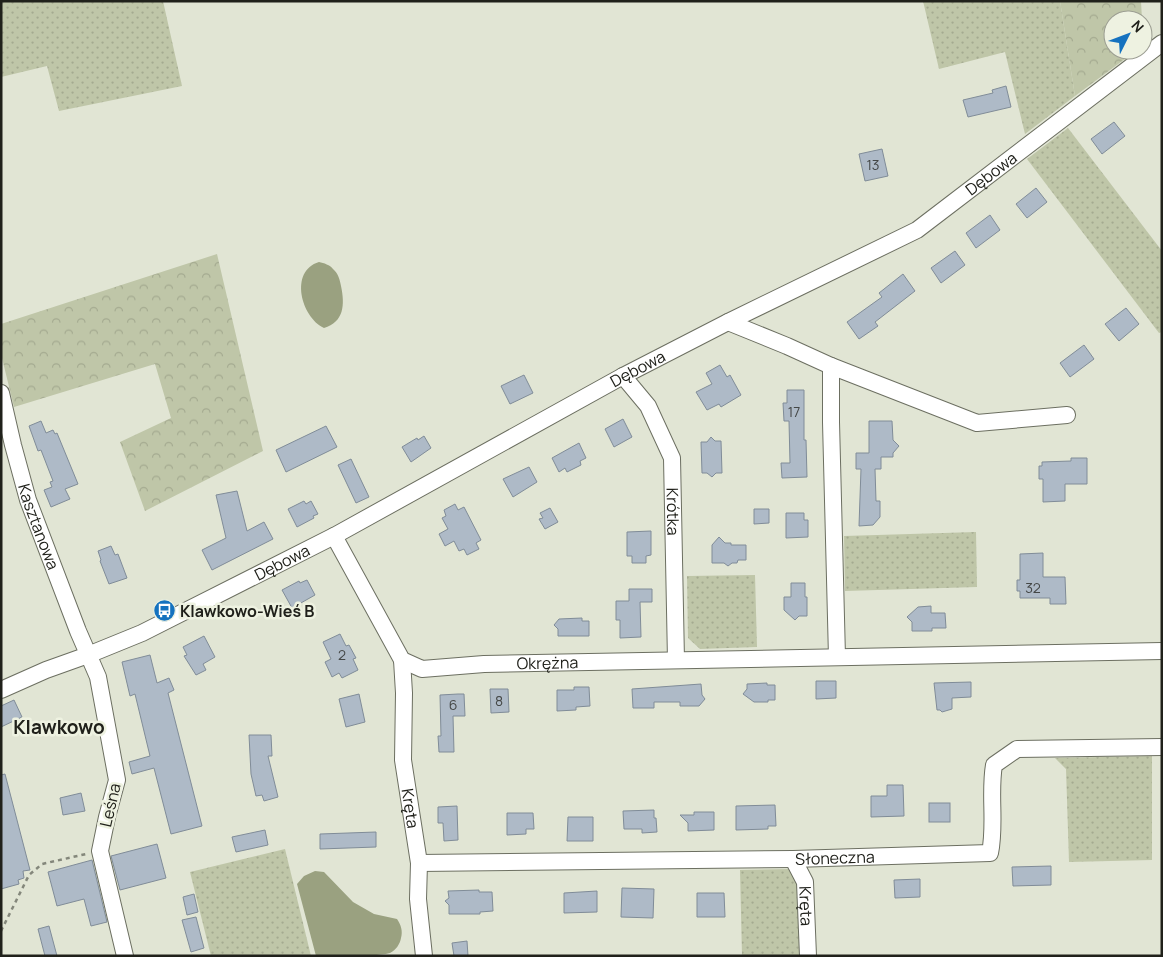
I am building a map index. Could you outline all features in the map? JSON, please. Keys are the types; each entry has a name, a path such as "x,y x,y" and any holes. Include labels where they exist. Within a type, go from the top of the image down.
{"street":[{"name":"Dębowa","path":"1,690 46,670 142,633 334,536 623,376 728,322 917,230 1162,43"},
{"path":"728,322 831,366 977,423 1067,415"},
{"path":"831,366 837,657"},
{"name":"Krótka","path":"623,376 648,406 672,458 676,660"},
{"name":"Kasztanowa","path":"1,393 7,447 20,475 38,528 88,655"},
{"path":"334,536 402,660"},
{"name":"Okrężna","path":"402,660 422,669 484,664 1162,651"},
{"name":"Leśna","path":"88,655 98,677 118,780 107,817 100,851 125,956"},
{"name":"Kręta","path":"402,660 404,693 403,760 419,863 418,899 424,956"},
{"name":"Słoneczna","path":"419,863 793,859 990,853 994,835 991,782 994,765 1017,749 1162,747"},
{"name":"Kręta","path":"793,859 805,882 808,956"}],"path":[{"path":"1,931 29,874 42,864 100,851"}],"green space":[{"path":"1,1 163,1 182,86 59,111 47,66 1,77"},
{"path":"923,1 1060,1 1075,96 1025,134 1005,52 939,69"},
{"path":"1060,1 1141,1 1141,10 1103,10 1103,60 1124,60 1075,96"},
{"path":"1068,128 1162,251 1162,332 1159,333 1027,159"},
{"path":"217,254 263,451 145,511 120,442 171,418 155,364 14,407 1,354 1,324"},
{"path":"976,532 977,587 845,591 844,536"},
{"path":"755,575 757,647 700,649 688,638 687,576"},
{"path":"1152,756 1152,860 1069,862 1066,769 1055,758"},
{"path":"285,849 311,956 211,956 190,872"},
{"path":"789,869 799,879 801,956 742,956 740,870"}],"shaded area":[{"path":"319,262 329,265 336,272 340,281 343,300 342,312 336,322 324,328 309,314 304,305 301,284 304,275 310,267"},
{"path":"315,871 324,872 353,902 374,914 397,919 402,933 396,949 390,953 375,955 316,956 297,884 304,876"}],"building":[{"path":"1006,86 1011,107 968,117 963,100 993,93 992,90"},
{"path":"1114,122 1125,136 1102,154 1091,139"},
{"path":"882,149 888,176 865,181 859,154"},
{"path":"1036,188 1047,202 1027,218 1016,204"},
{"path":"990,215 1000,230 976,248 966,233"},
{"path":"955,251 965,265 941,283 931,268"},
{"path":"903,274 915,291 875,322 878,326 859,339 847,322 882,297 879,293"},
{"path":"1126,308 1139,324 1119,341 1105,324"},
{"path":"1084,345 1094,359 1070,377 1060,363"},
{"path":"720,365 727,377 730,375 741,395 721,407 719,404 707,410 696,392 712,384 706,373"},
{"path":"524,375 533,393 510,404 501,386"},
{"path":"787,390 804,390 804,440 806,440 807,477 782,478 781,463 790,463 789,421 784,421 783,403 787,403"},
{"path":"623,419 632,437 614,447 605,429"},
{"path":"41,421 46,433 53,430 55,434 57,433 78,484 65,489 70,499 51,507 44,490 52,487 50,482 53,481 41,450 38,451 29,426"},
{"path":"869,421 892,421 893,440 899,446 893,453 893,457 881,457 881,469 875,469 876,501 880,501 880,517 873,525 859,526 861,469 856,469 856,453 869,453"},
{"path":"326,426 337,447 286,472 276,450"},
{"path":"424,436 431,448 411,462 402,447"},
{"path":"711,437 715,441 721,441 722,473 716,473 712,477 707,473 702,473 701,442 707,442"},
{"path":"579,443 586,458 580,461 581,465 567,472 565,468 559,472 552,458"},
{"path":"1071,458 1087,458 1087,484 1065,484 1065,501 1043,502 1043,479 1039,479 1039,466 1042,466 1042,462 1071,461"},
{"path":"351,459 369,497 356,503 338,465"},
{"path":"529,467 537,482 513,497 503,479"},
{"path":"237,491 247,531 264,522 273,539 212,570 202,550 226,538 216,495"},
{"path":"304,501 306,504 311,501 318,514 297,527 288,509"},
{"path":"455,504 458,510 464,507 481,540 476,543 479,549 467,555 464,549 459,551 454,541 445,546 439,534 448,529 442,518 446,516 444,510"},
{"path":"550,508 558,522 545,529 539,519 543,518 540,513"},
{"path":"754,509 769,509 769,523 754,524"},
{"path":"786,513 804,513 804,520 808,520 808,537 786,538"},
{"path":"651,531 651,555 646,556 646,563 632,563 632,556 627,556 627,532"},
{"path":"719,537 725,543 731,543 731,545 746,545 746,560 738,560 737,563 732,563 728,566 724,563 712,563 712,545"},
{"path":"111,546 115,555 118,554 127,578 109,584 98,551"},
{"path":"1043,553 1043,577 1065,577 1066,604 1050,604 1050,598 1020,598 1020,591 1017,591 1017,580 1020,580 1020,554"},
{"path":"307,580 315,595 292,608 282,590 299,581 300,583"},
{"path":"791,583 805,583 805,597 807,597 807,616 799,616 795,620 784,610 784,597 791,597"},
{"path":"629,589 652,589 652,602 640,602 641,637 620,638 620,620 616,620 616,601 629,601"},
{"path":"931,606 931,613 945,613 946,628 932,628 932,631 912,631 912,622 907,617 918,607"},
{"path":"582,618 582,621 589,621 589,636 558,636 558,629 554,625 559,619"},
{"path":"340,634 346,646 349,645 356,658 353,659 358,670 342,678 339,673 332,677 325,662 331,659 323,642"},
{"path":"204,636 215,657 203,664 206,670 196,675 184,656 187,655 183,647"},
{"path":"150,655 157,683 169,678 174,690 168,693 202,826 171,834 154,768 132,774 129,762 150,756 135,694 130,696 122,662"},
{"path":"816,681 836,681 836,698 816,699"},
{"path":"971,682 971,697 952,698 952,709 942,712 937,710 934,683"},
{"path":"767,683 767,685 775,685 775,700 754,702 743,694 747,689 747,684"},
{"path":"701,684 702,695 705,699 699,706 680,706 680,702 654,702 654,708 633,708 632,689"},
{"path":"574,687 589,687 590,706 576,707 576,710 557,711 557,690 574,690"},
{"path":"490,689 508,689 509,712 491,713"},
{"path":"359,694 365,722 346,727 339,699"},
{"path":"464,694 465,716 453,716 454,752 439,752 438,736 441,736 440,695"},
{"path":"14,700 22,717 1,727 1,706"},
{"path":"249,735 271,735 272,756 268,756 278,797 264,801 262,795 256,796 251,774"},
{"path":"5,774 30,870 23,871 24,878 18,880 19,884 1,889 1,775"},
{"path":"887,785 903,785 904,816 871,817 871,796 887,796"},
{"path":"81,793 85,811 63,815 60,798"},
{"path":"929,803 950,803 950,822 929,822"},
{"path":"775,805 776,826 768,826 768,829 736,830 736,806"},
{"path":"457,806 458,840 444,841 443,823 438,823 438,807"},
{"path":"654,810 657,832 642,833 642,829 624,829 623,811"},
{"path":"694,812 714,812 714,830 688,831 688,823 680,815 694,815"},
{"path":"507,813 533,813 534,829 526,829 526,834 507,835"},
{"path":"568,817 593,817 593,841 567,841"},
{"path":"265,830 268,845 236,852 232,837"},
{"path":"376,832 376,847 320,849 320,834"},
{"path":"157,844 166,878 120,890 111,856"},
{"path":"92,860 107,922 91,926 84,899 57,906 48,872"},
{"path":"1051,866 1051,885 1013,886 1012,867"},
{"path":"920,879 920,897 895,898 894,880"},
{"path":"622,888 654,889 653,918 621,917"},
{"path":"479,890 479,892 492,892 493,911 480,912 480,914 449,914 449,905 445,901 449,898 448,891"},
{"path":"597,891 597,912 564,913 564,893"},
{"path":"697,893 724,893 725,917 697,917"},
{"path":"194,894 198,912 187,915 183,897"},
{"path":"196,917 204,948 191,952 182,920"},
{"path":"49,926 57,956 45,956 38,929"},
{"path":"467,941 468,956 454,956 452,943"}],"place":[{"name":"Klawkowo-Wieś B","path":"164,611"}],"district":[{"name":"Klawkowo","path":"59,727"}]}
